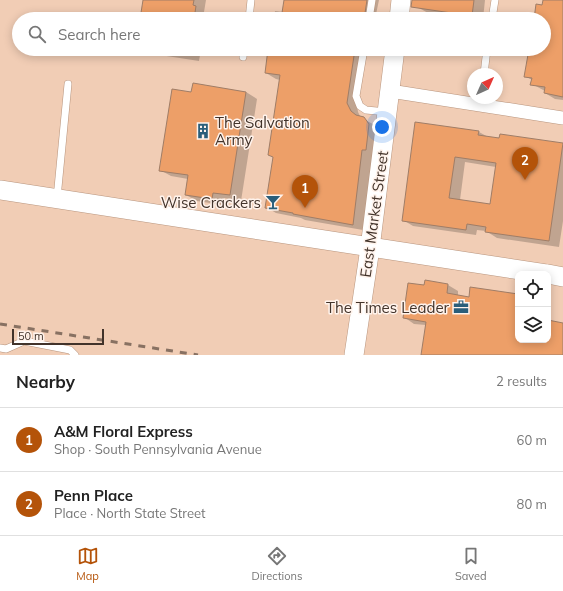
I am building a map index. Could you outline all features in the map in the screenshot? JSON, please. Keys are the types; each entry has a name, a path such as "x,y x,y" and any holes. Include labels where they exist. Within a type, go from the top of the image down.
{"main road":[{"path":"400,12 401,0"},
{"name":"East Market Street","path":"354,355 370,248 394,56"},
{"path":"0,190 527,271"},
{"path":"551,275 563,277"}],"street":[{"path":"390,91 467,100"},
{"path":"495,104 563,118"}],"lane":[{"path":"249,12 251,0"},
{"path":"370,12 372,0"},
{"path":"493,12 495,0"},
{"path":"363,56 356,96 360,106 366,110 387,112"},
{"path":"485,68 486,56"},
{"path":"57,198 68,84"},
{"path":"0,348 6,349 24,341 70,350 75,355"}],"building":[{"path":"143,0 194,0 193,5 196,6 195,12 141,12"},
{"path":"284,0 367,0 365,12 282,12"},
{"path":"412,0 474,0 472,12 445,12 411,7"},
{"path":"543,0 563,0 563,97 544,93 545,87 530,85 532,78 524,77 528,56 551,56 551,12 535,12 536,4 542,5"},
{"path":"267,56 354,56 347,103 351,111 356,115 364,117 369,124 366,150 362,150 353,225 265,208 273,157 268,155 280,75 265,73"},
{"name":"The Salvation Army","path":"193,83 246,92 230,195 213,193 212,199 185,195 188,175 159,171 172,89 191,92"},
{"path":"415,122 479,131 478,135 499,138 500,134 563,143 549,241 485,232 486,227 467,224 466,230 402,221","holes":["455,157 496,163 490,204 449,198"]},
{"name":"The Times Leader","path":"425,280 448,284 447,293 469,297 470,287 515,294 515,343 551,343 551,321 563,323 563,355 421,355 426,322 403,318 408,283 424,285"}],"railway":[{"path":"0,324 198,355"}],"place":[{"name":"The Salvation Army","path":"203,131"},
{"name":"Penn Place","path":"525,180"},
{"name":"Wise Crackers","path":"273,202"},
{"name":"A&M Floral Express","path":"305,208"},
{"name":"The Times Leader","path":"461,307"}]}
